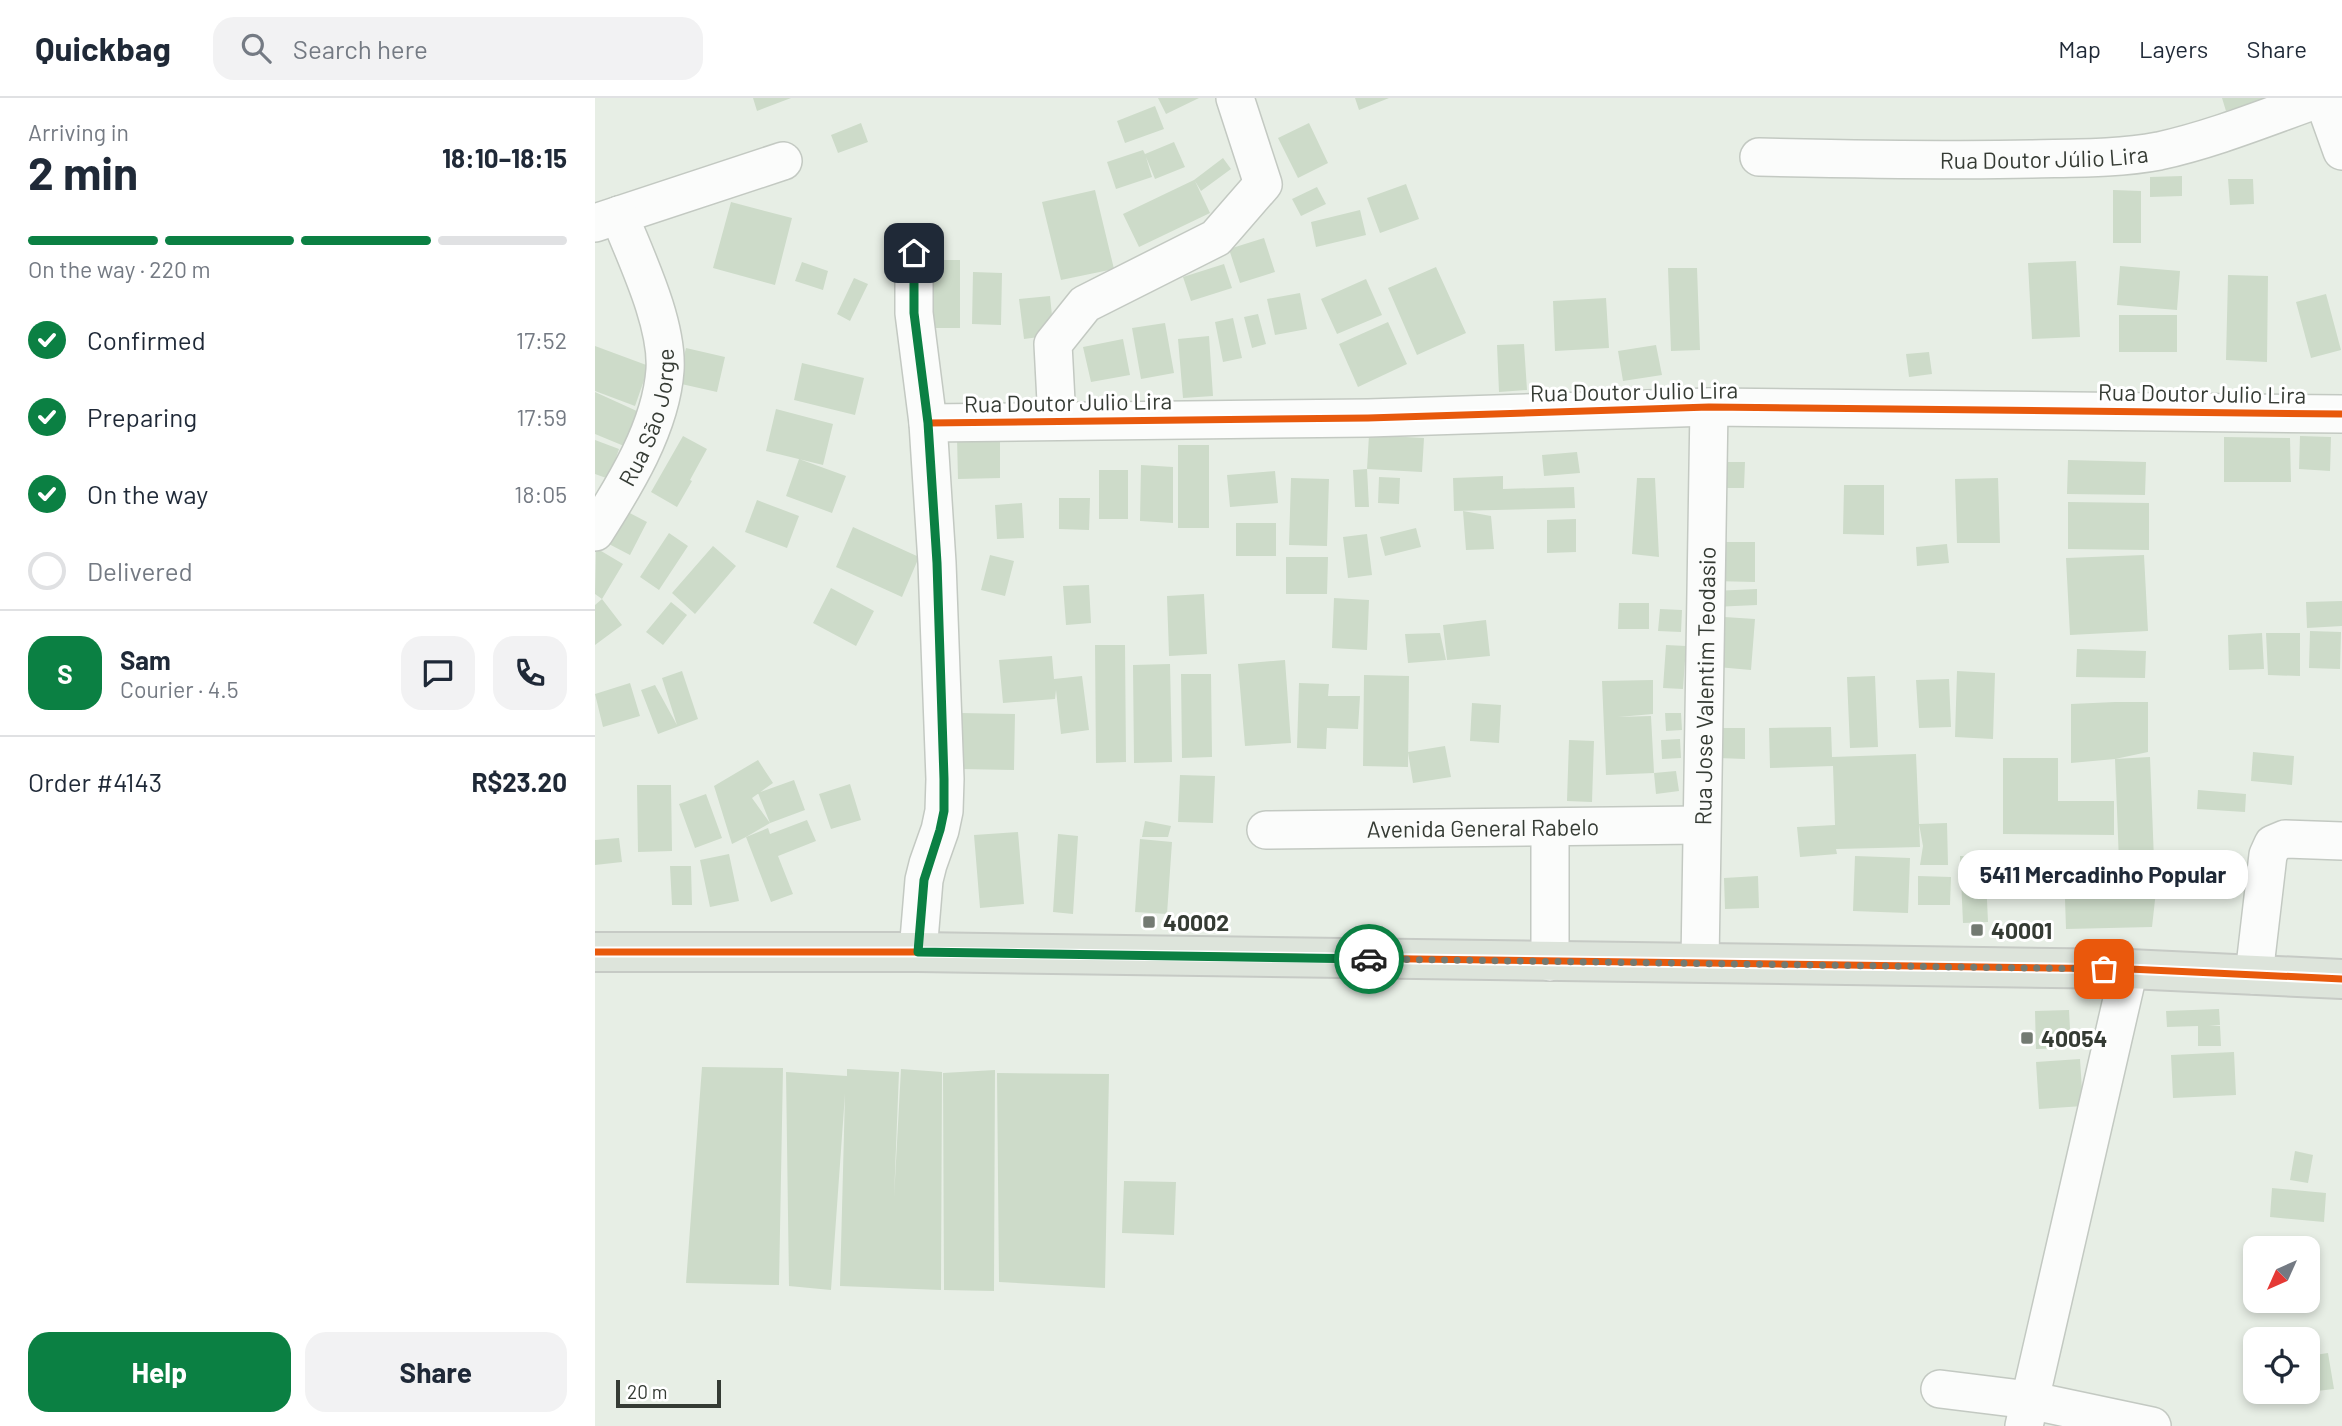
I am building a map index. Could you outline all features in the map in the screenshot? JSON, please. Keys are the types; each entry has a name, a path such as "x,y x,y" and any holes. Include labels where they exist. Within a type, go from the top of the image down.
{"main road":[{"path":"595,952 918,952 1700,962 2129,969 2342,979"}],"street":[{"path":"1057,422 1053,344 1085,304 1216,238 1263,184 1235,98"},
{"path":"2322,98 2342,151"},
{"name":"Rua Doutor Júlio Lira","path":"1759,157 1930,160 2086,158 2157,151 2223,133 2322,98"},
{"path":"607,219 783,161"},
{"name":"Rua São Jorge","path":"595,532 641,452 655,416 665,370 662,337 647,284 607,219"},
{"path":"914,253 914,313 928,423 937,563 944,779 944,811 924,880 918,952"},
{"name":"Rua Doutor Julio Lira","path":"928,423 1368,418 1709,407 2342,414"},
{"name":"Rua Jose Valentim Teodasio","path":"1700,962 1700,825 1709,407"},
{"name":"Avenida General Rabelo","path":"1266,830 1700,825"},
{"path":"1550,828 1550,962"},
{"path":"2254,975 2268,855 2273,844 2285,839 2342,841"},
{"path":"2027,1413 2129,969"},
{"path":"1940,1389 2027,1413 2152,1426"}],"building":[{"path":"753,98 791,98 757,111"},
{"path":"1158,98 1199,98 1166,114"},
{"path":"1355,98 1389,98 1359,110"},
{"path":"2222,98 2266,98 2266,99 2226,111"},
{"path":"1155,106 1164,129 1125,143 1117,121"},
{"path":"861,123 868,142 838,153 831,135"},
{"path":"1309,123 1328,163 1298,178 1278,138"},
{"path":"1174,142 1185,167 1155,179 1146,157 1152,177 1116,189 1107,162 1143,150 1145,154"},
{"path":"1223,158 1231,169 1201,191 1195,181 1210,213 1139,247 1123,214 1194,180"},
{"path":"2182,176 2182,196 2150,197 2150,177"},
{"path":"2228,179 2253,179 2254,204 2230,205"},
{"path":"1406,184 1419,219 1380,233 1367,198"},
{"path":"1317,187 1326,204 1301,216 1292,199"},
{"path":"1095,190 1114,269 1061,280 1042,202"},
{"path":"2113,190 2141,191 2141,243 2113,243"},
{"path":"731,202 792,218 775,285 713,268"},
{"path":"1360,210 1366,235 1316,247 1311,222"},
{"path":"1264,238 1275,272 1240,283 1229,249"},
{"path":"923,260 960,260 960,328 922,328"},
{"path":"2076,261 2080,337 2032,339 2028,263"},
{"path":"802,262 828,271 823,290 795,281"},
{"path":"1224,264 1232,288 1191,301 1183,277"},
{"path":"2120,266 2180,271 2177,310 2117,305"},
{"path":"1436,267 1466,333 1417,355 1388,288"},
{"path":"1668,268 1697,268 1700,350 1671,351"},
{"path":"973,272 1002,273 1001,325 972,324"},
{"path":"2228,275 2268,276 2267,362 2226,360"},
{"path":"854,278 868,284 850,321 837,314"},
{"path":"1366,279 1382,315 1337,334 1321,299"},
{"path":"1300,293 1307,329 1275,335 1267,299"},
{"path":"2326,294 2341,350 2311,358 2296,302"},
{"path":"1050,296 1054,335 1024,339 1019,299"},
{"path":"1606,298 1609,348 1555,351 1553,301"},
{"path":"1258,314 1266,344 1252,348 1244,317"},
{"path":"2119,315 2177,315 2177,352 2119,352"},
{"path":"1233,318 1242,358 1223,362 1215,322"},
{"path":"1388,322 1407,364 1358,387 1339,344"},
{"path":"1165,323 1174,373 1141,379 1132,328"},
{"path":"1209,336 1213,396 1183,398 1178,339"},
{"path":"1123,339 1130,375 1091,382 1083,347"},
{"path":"1524,344 1527,390 1499,392 1497,345"},
{"path":"1656,345 1662,375 1623,381 1618,351"},
{"path":"595,346 649,366 635,406 595,391"},
{"path":"686,348 725,357 717,392 677,383"},
{"path":"1929,352 1932,374 1909,377 1906,354"},
{"path":"802,363 864,378 855,415 794,400"},
{"path":"595,392 639,412 624,446 595,434"},
{"path":"776,409 833,424 823,465 766,451"},
{"path":"1369,435 1424,438 1422,472 1367,469"},
{"path":"683,436 707,449 677,507 651,492"},
{"path":"2300,436 2331,437 2330,471 2299,469"},
{"path":"2224,437 2290,438 2291,482 2224,482"},
{"path":"957,438 1000,438 1000,478 958,479"},
{"path":"595,440 619,449 609,479 595,474"},
{"path":"1178,445 1209,445 1209,528 1178,528"},
{"path":"1577,452 1580,473 1544,476 1542,455"},
{"path":"799,459 846,476 832,513 786,496"},
{"path":"2068,460 2146,462 2145,495 2067,494"},
{"path":"1717,462 1745,462 1744,488 1717,488"},
{"path":"1141,465 1173,467 1173,523 1140,521"},
{"path":"1367,469 1369,507 1355,507 1353,470"},
{"path":"1099,470 1128,470 1128,519 1099,519"},
{"path":"1275,471 1278,503 1230,507 1227,475"},
{"path":"1503,476 1503,489 1574,487 1575,508 1454,511 1453,478"},
{"path":"1379,477 1400,478 1399,504 1378,503"},
{"path":"1291,478 1329,479 1327,546 1289,545"},
{"path":"1637,478 1655,478 1659,557 1632,554"},
{"path":"1998,478 2000,543 1957,543 1955,479"},
{"path":"1844,485 1884,485 1884,535 1843,534"},
{"path":"1059,498 1090,498 1089,530 1059,529"},
{"path":"757,500 799,516 787,548 745,532"},
{"path":"2068,502 2149,503 2149,550 2068,549"},
{"path":"1022,503 1024,538 997,539 995,505"},
{"path":"624,510 647,522 630,555 607,543"},
{"path":"1463,511 1491,516 1494,549 1466,550"},
{"path":"1576,519 1576,552 1547,553 1547,520"},
{"path":"1236,523 1276,523 1276,556 1236,556"},
{"path":"853,527 919,557 902,597 836,567"},
{"path":"1416,528 1421,547 1385,556 1380,537"},
{"path":"669,533 688,546 659,590 640,577"},
{"path":"1367,534 1372,575 1348,578 1343,537"},
{"path":"1714,542 1755,542 1755,582 1713,581"},
{"path":"1947,544 1949,563 1917,566 1916,547"},
{"path":"713,546 736,566 695,614 672,593"},
{"path":"596,548 623,564 602,599 595,594"},
{"path":"990,555 1014,561 1005,596 981,590"},
{"path":"2144,555 2148,631 2070,635 2066,558"},
{"path":"1286,557 1328,557 1327,594 1286,594"},
{"path":"1089,585 1091,623 1066,625 1063,586"},
{"path":"831,588 874,611 856,646 813,623"},
{"path":"1757,589 1757,605 1713,607 1713,591"},
{"path":"1204,594 1207,654 1169,656 1167,596"},
{"path":"1334,598 1369,600 1367,650 1332,648"},
{"path":"602,599 622,625 595,645 595,605"},
{"path":"2342,601 2342,626 2307,628 2306,602"},
{"path":"671,602 687,615 663,645 646,632"},
{"path":"1619,603 1649,603 1649,629 1618,629"},
{"path":"1660,609 1682,610 1681,632 1658,631"},
{"path":"1709,616 1755,619 1751,670 1706,666"},
{"path":"1486,620 1490,656 1447,660 1443,625"},
{"path":"2310,631 2341,632 2340,669 2309,668"},
{"path":"1440,633 1446,660 1408,663 1405,634"},
{"path":"2262,633 2264,669 2229,670 2228,635"},
{"path":"2266,633 2300,633 2300,676 2268,675"},
{"path":"1095,645 1125,645 1126,762 1096,763"},
{"path":"1666,645 1686,646 1683,689 1663,688"},
{"path":"2077,649 2146,651 2145,678 2076,677"},
{"path":"1052,656 1054,679 1082,676 1089,730 1061,734 1056,690 1055,699 1003,703 999,660"},
{"path":"1285,660 1291,743 1245,746 1238,664"},
{"path":"1170,664 1172,762 1134,763 1133,665"},
{"path":"682,671 698,719 658,734 641,690 655,685 677,725 662,678"},
{"path":"1957,671 1995,673 1993,739 1955,737"},
{"path":"1181,674 1211,674 1212,757 1182,758"},
{"path":"1364,675 1409,676 1408,767 1363,766"},
{"path":"1875,676 1878,747 1850,748 1847,677"},
{"path":"1949,679 1951,727 1919,728 1916,680"},
{"path":"1653,680 1653,714 1618,717 1651,716 1654,773 1606,775 1602,681"},
{"path":"630,683 640,716 603,727 595,694"},
{"path":"1299,683 1329,684 1328,696 1360,696 1358,729 1327,728 1326,749 1297,748"},
{"path":"2148,702 2148,752 2115,759 2071,763 2071,704"},
{"path":"1472,703 1501,705 1499,743 1470,741"},
{"path":"960,713 1015,714 1014,770 960,769"},
{"path":"1665,713 1681,713 1682,730 1666,731"},
{"path":"1831,727 1832,757 1916,754 1920,847 1836,849 1837,854 1800,857 1797,827 1835,825 1833,766 1770,768 1769,728"},
{"path":"1717,728 1745,728 1745,759 1718,758"},
{"path":"1680,739 1681,758 1662,759 1661,740"},
{"path":"1569,740 1594,741 1592,802 1567,801"},
{"path":"1445,746 1451,777 1413,783 1408,752"},
{"path":"2253,752 2294,756 2292,785 2251,781"},
{"path":"2150,757 2154,860 2122,862 2159,864 2152,927 2066,929 2064,869 2119,862 2115,759"},
{"path":"2003,758 2058,758 2058,801 2114,801 2114,835 2003,834"},
{"path":"758,760 773,783 752,798 770,823 732,844 714,786"},
{"path":"1676,771 1679,791 1656,794 1654,773"},
{"path":"1180,775 1215,776 1213,823 1178,822"},
{"path":"794,780 805,810 770,823 758,793"},
{"path":"850,784 861,820 831,829 819,794"},
{"path":"637,785 671,785 672,851 638,852"},
{"path":"2198,790 2246,794 2245,812 2197,809"},
{"path":"706,794 722,838 695,848 679,804"},
{"path":"807,820 816,841 778,856 793,894 771,902 746,837 768,828 770,834"},
{"path":"1145,821 1171,826 1168,837 1142,837"},
{"path":"1947,823 1948,865 1920,865 1923,846 1919,824"},
{"path":"1018,832 1024,904 980,908 974,835"},
{"path":"1058,834 1078,836 1073,914 1053,912"},
{"path":"619,838 622,862 595,865 595,840"},
{"path":"1140,839 1172,842 1167,914 1135,912"},
{"path":"729,854 739,901 710,907 700,860"},
{"path":"1855,856 1910,858 1908,913 1853,911"},
{"path":"1960,856 1985,856 1988,922 1963,923"},
{"path":"670,866 691,866 692,905 672,905"},
{"path":"1758,876 1759,908 1725,909 1724,878"},
{"path":"1918,876 1951,877 1950,905 1918,905"},
{"path":"2219,1009 2220,1025 2209,1026 2220,1026 2221,1046 2198,1046 2198,1026 2167,1027 2166,1011"},
{"path":"2069,1010 2071,1048 2036,1049 2035,1011"},
{"path":"2234,1052 2236,1095 2173,1098 2171,1055"},
{"path":"2080,1059 2083,1106 2039,1109 2036,1062"},
{"path":"702,1067 783,1068 779,1285 686,1283"},
{"path":"847,1069 899,1072 894,1198 901,1069 942,1072 941,1290 840,1286 845,1094 831,1290 789,1286 786,1072 847,1076"},
{"path":"995,1070 994,1291 944,1290 943,1073"},
{"path":"997,1073 1109,1074 1105,1288 999,1282"},
{"path":"2295,1151 2313,1155 2308,1183 2290,1180"},
{"path":"1124,1181 1176,1182 1174,1235 1122,1233"},
{"path":"2272,1188 2326,1193 2324,1222 2270,1217"},
{"path":"2328,1353 2334,1389 2320,1391 2320,1354"}],"cycle path":[{"path":"928,423 1368,418 1709,407 2342,414"},
{"path":"595,952 918,952 2129,969 2342,979"}],"way so far":[{"path":"1369,959 2104,969"}],"place":[{"name":"40002","path":"1149,922"},
{"name":"40001","path":"1977,930"},
{"name":"5411 Mercadinho Popular","path":"2104,969"},
{"name":"40054","path":"2027,1038"}],"route":[{"path":"914,253 914,313 928,423 937,563 944,779 944,811 924,880 918,952 1369,959"}]}
